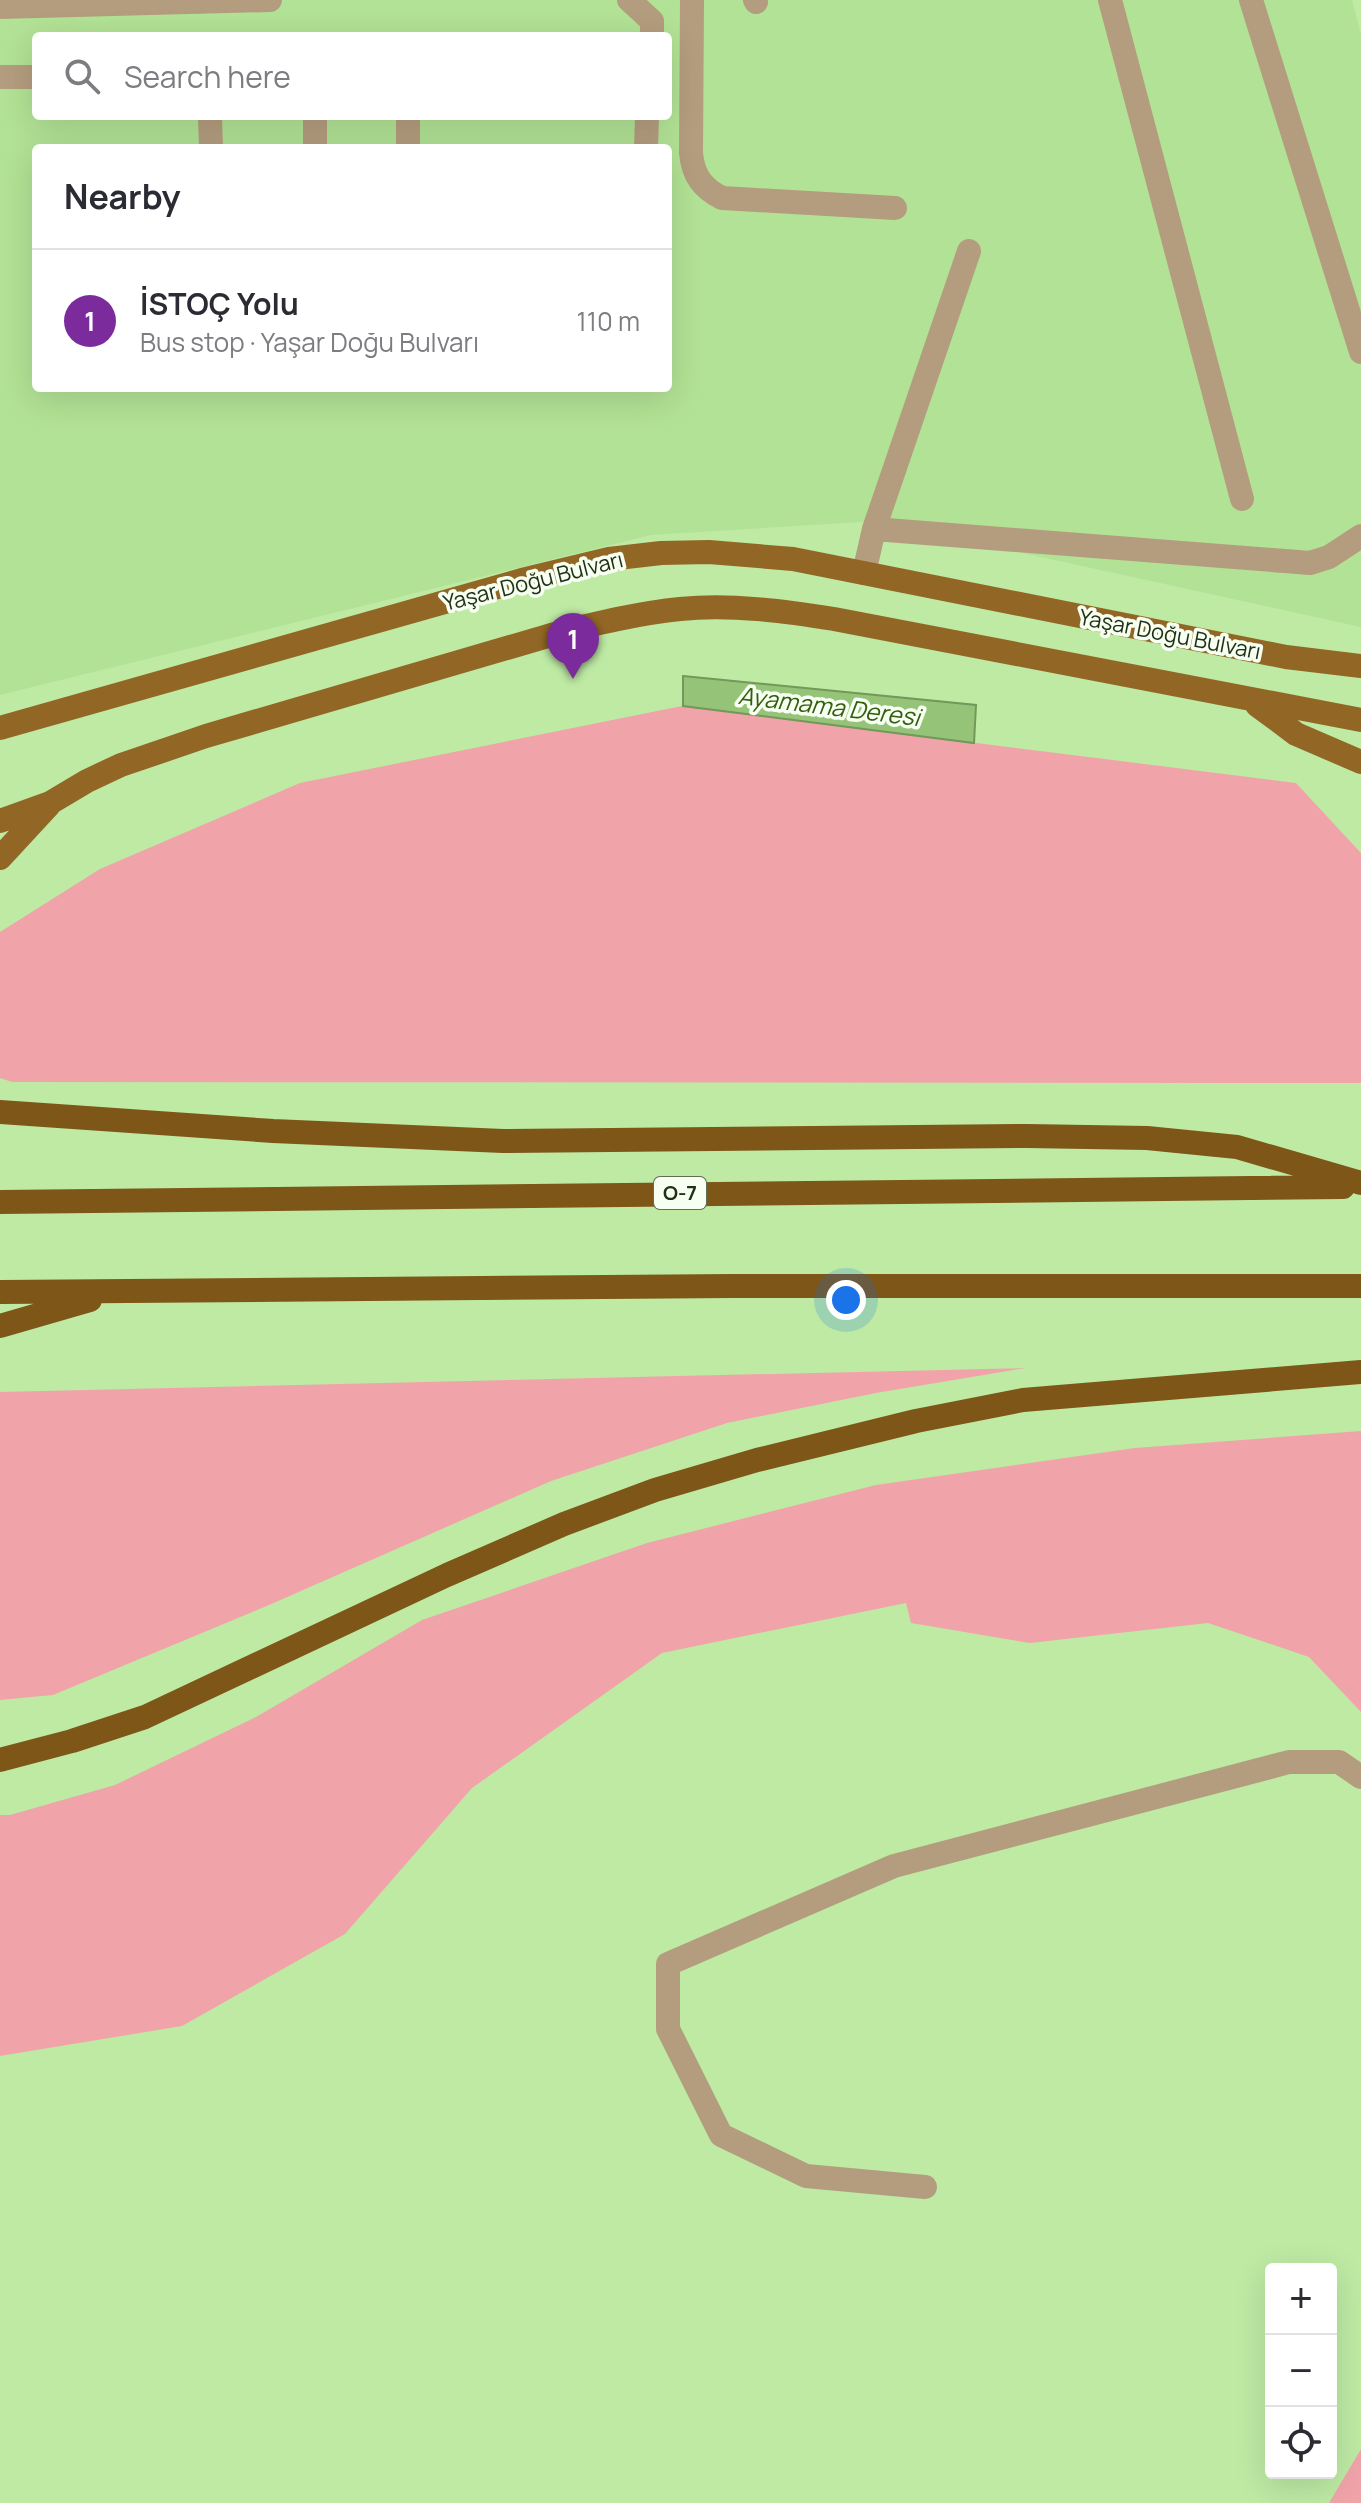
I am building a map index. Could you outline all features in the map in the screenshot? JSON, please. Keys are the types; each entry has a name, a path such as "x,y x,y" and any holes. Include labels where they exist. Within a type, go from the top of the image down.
{"highway":[{"path":"9,1114 273,1131 503,1141 1013,1136 1147,1138 1237,1147 1361,1185"},
{"name":"O-7","path":"0,1202 1361,1185"},
{"path":"0,1292 733,1286 1361,1286"},
{"path":"0,1326 117,1292"},
{"path":"0,1760 145,1717 447,1575 564,1524 655,1490 757,1460 916,1421 1023,1400 1361,1372"}],"main road":[{"name":"Yaşar Doğu Bulvarı","path":"0,728 522,580 609,559 661,553 709,552 793,559 1286,657 1361,666"},
{"path":"0,821 50,803 121,765 206,736 565,631 624,617 681,609 778,611 834,619 1361,720"},
{"path":"1252,701 1296,734 1361,762"},
{"path":"0,858 50,803"}],"lane":[{"path":"0,7 270,0"},
{"path":"629,0 652,21 652,32"},
{"path":"692,0 691,153 696,176 703,185 722,198 895,208"},
{"path":"1110,0 1242,499"},
{"path":"1251,0 1361,352"},
{"path":"0,77 32,77"},
{"path":"210,120 211,144"},
{"path":"315,120 315,144"},
{"path":"408,120 408,144"},
{"path":"646,144 647,120"},
{"path":"864,573 874,529 969,251"},
{"path":"874,529 1310,563 1329,557 1361,536"},
{"path":"925,2187 806,2176 721,2135 668,2029 668,1964 894,1866 1289,1762 1339,1762 1361,1777"}],"shaded area":[{"path":"0,0 1352,0 1361,35 1361,627 877,521 651,535 0,695"},
{"path":"682,706 1296,783 1361,853 1361,1083 12,1082 0,1078 0,932 100,869 300,783"},
{"path":"1025,1368 876,1393 727,1423 551,1481 269,1605 53,1695 0,1700 0,1392"},
{"path":"1361,1431 1361,1712 1309,1657 1208,1623 1030,1643 911,1623 906,1603 662,1653 472,1788 345,1934 182,2026 0,2056 0,1815 10,1815 115,1785 256,1717 422,1620 647,1543 876,1485 1135,1448"},
{"path":"1361,2449 1361,2503 1329,2503"}],"water":[{"name":"Ayamama Deresi","path":"683,676 976,705 974,743 683,706"}],"place":[{"name":"İSTOÇ Yolu","path":"573,679"}]}
